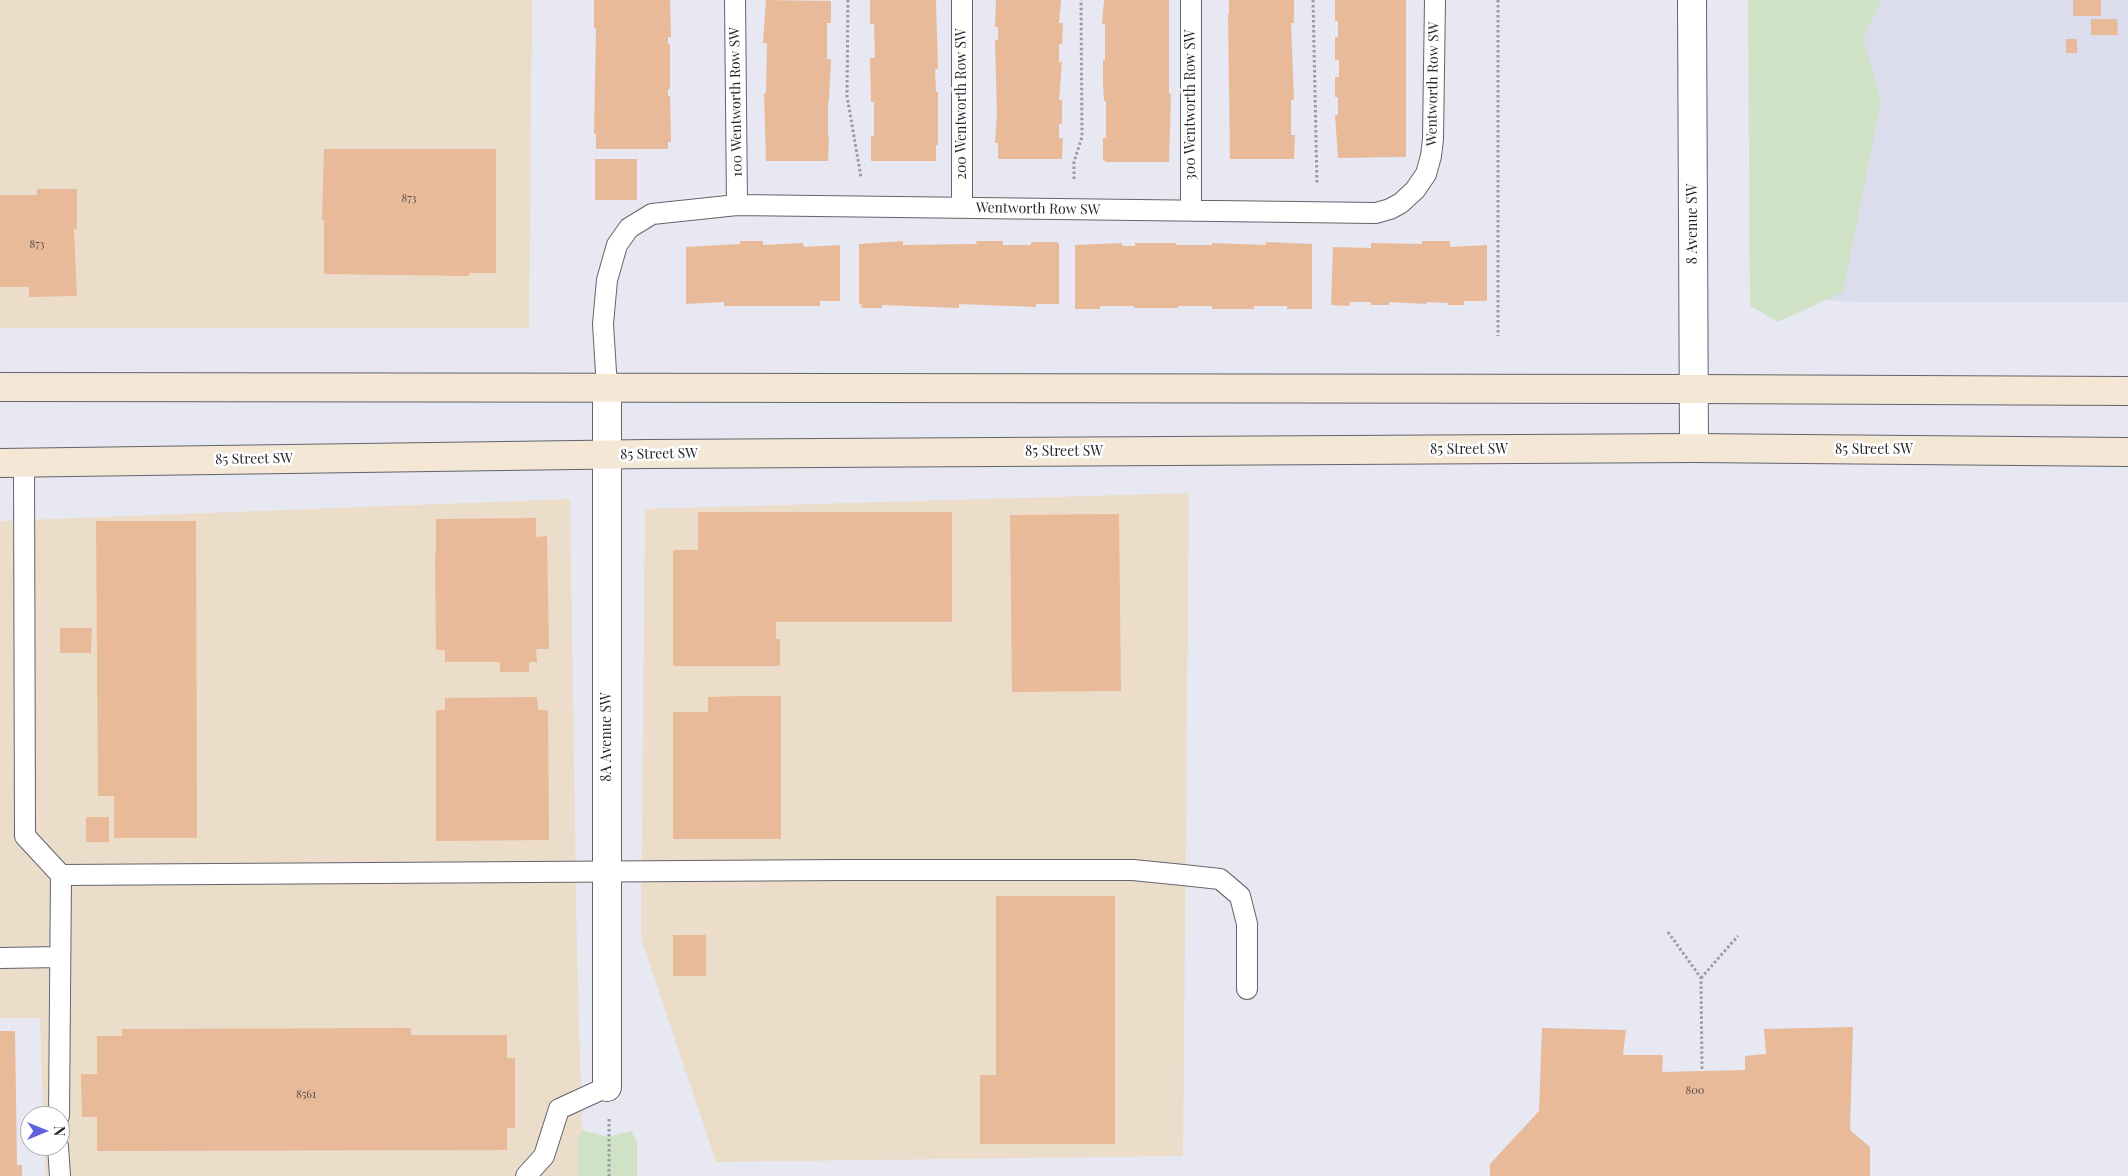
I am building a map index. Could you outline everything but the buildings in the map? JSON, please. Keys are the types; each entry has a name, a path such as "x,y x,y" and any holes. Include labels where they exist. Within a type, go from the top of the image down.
{"main road":[{"path":"0,388 2128,391"},
{"name":"85 Street SW","path":"12,463 606,455 1694,448 2128,452"}],"street":[{"name":"8 Avenue SW","path":"1692,0 1694,448"},
{"name":"8A Avenue SW","path":"606,388 607,1087"}],"lane":[{"name":"100 Wentworth Row SW","path":"735,0 737,205"},
{"name":"200 Wentworth Row SW","path":"962,0 962,208"},
{"name":"300 Wentworth Row SW","path":"1191,0 1191,210"},
{"name":"Wentworth Row SW","path":"606,388 603,324 606,280 617,245 630,228 652,214 737,205 861,205 1073,210 1376,213 1390,209 1401,203 1415,190 1426,174 1433,139 1435,0"},
{"path":"12,463 25,836 61,875 59,1106"},
{"path":"61,875 1133,870 1220,879 1240,896 1247,924 1247,989"},
{"path":"0,958 60,957"},
{"path":"526,1176 544,1156 559,1109 607,1087"},
{"path":"59,1156 60,1176"}],"path":[{"path":"848,0 847,96 861,170 861,205"},
{"path":"1073,210 1074,162 1082,137 1081,0"},
{"path":"1313,0 1317,212"},
{"path":"1498,0 1498,336"},
{"path":"1668,932 1701,978 1702,1071"},
{"path":"1701,978 1738,936"},
{"path":"607,1087 609,1176"}],"shaded area":[{"path":"0,0 532,0 529,328 0,328"},
{"path":"1748,0 2128,0 2128,302 1858,302 1809,299"},
{"path":"1189,493 1183,1156 716,1162 641,938 645,509"},
{"path":"570,499 577,953 582,1130 578,1142 578,1176 46,1176 45,1156 70,1156 70,1106 43,1106 40,1018 0,1018 0,521"}],"green space":[{"path":"1748,0 1881,0 1863,39 1881,100 1843,292 1778,322 1750,306"},
{"path":"582,1130 608,1137 631,1131 637,1142 637,1176 578,1176 578,1142"}]}
